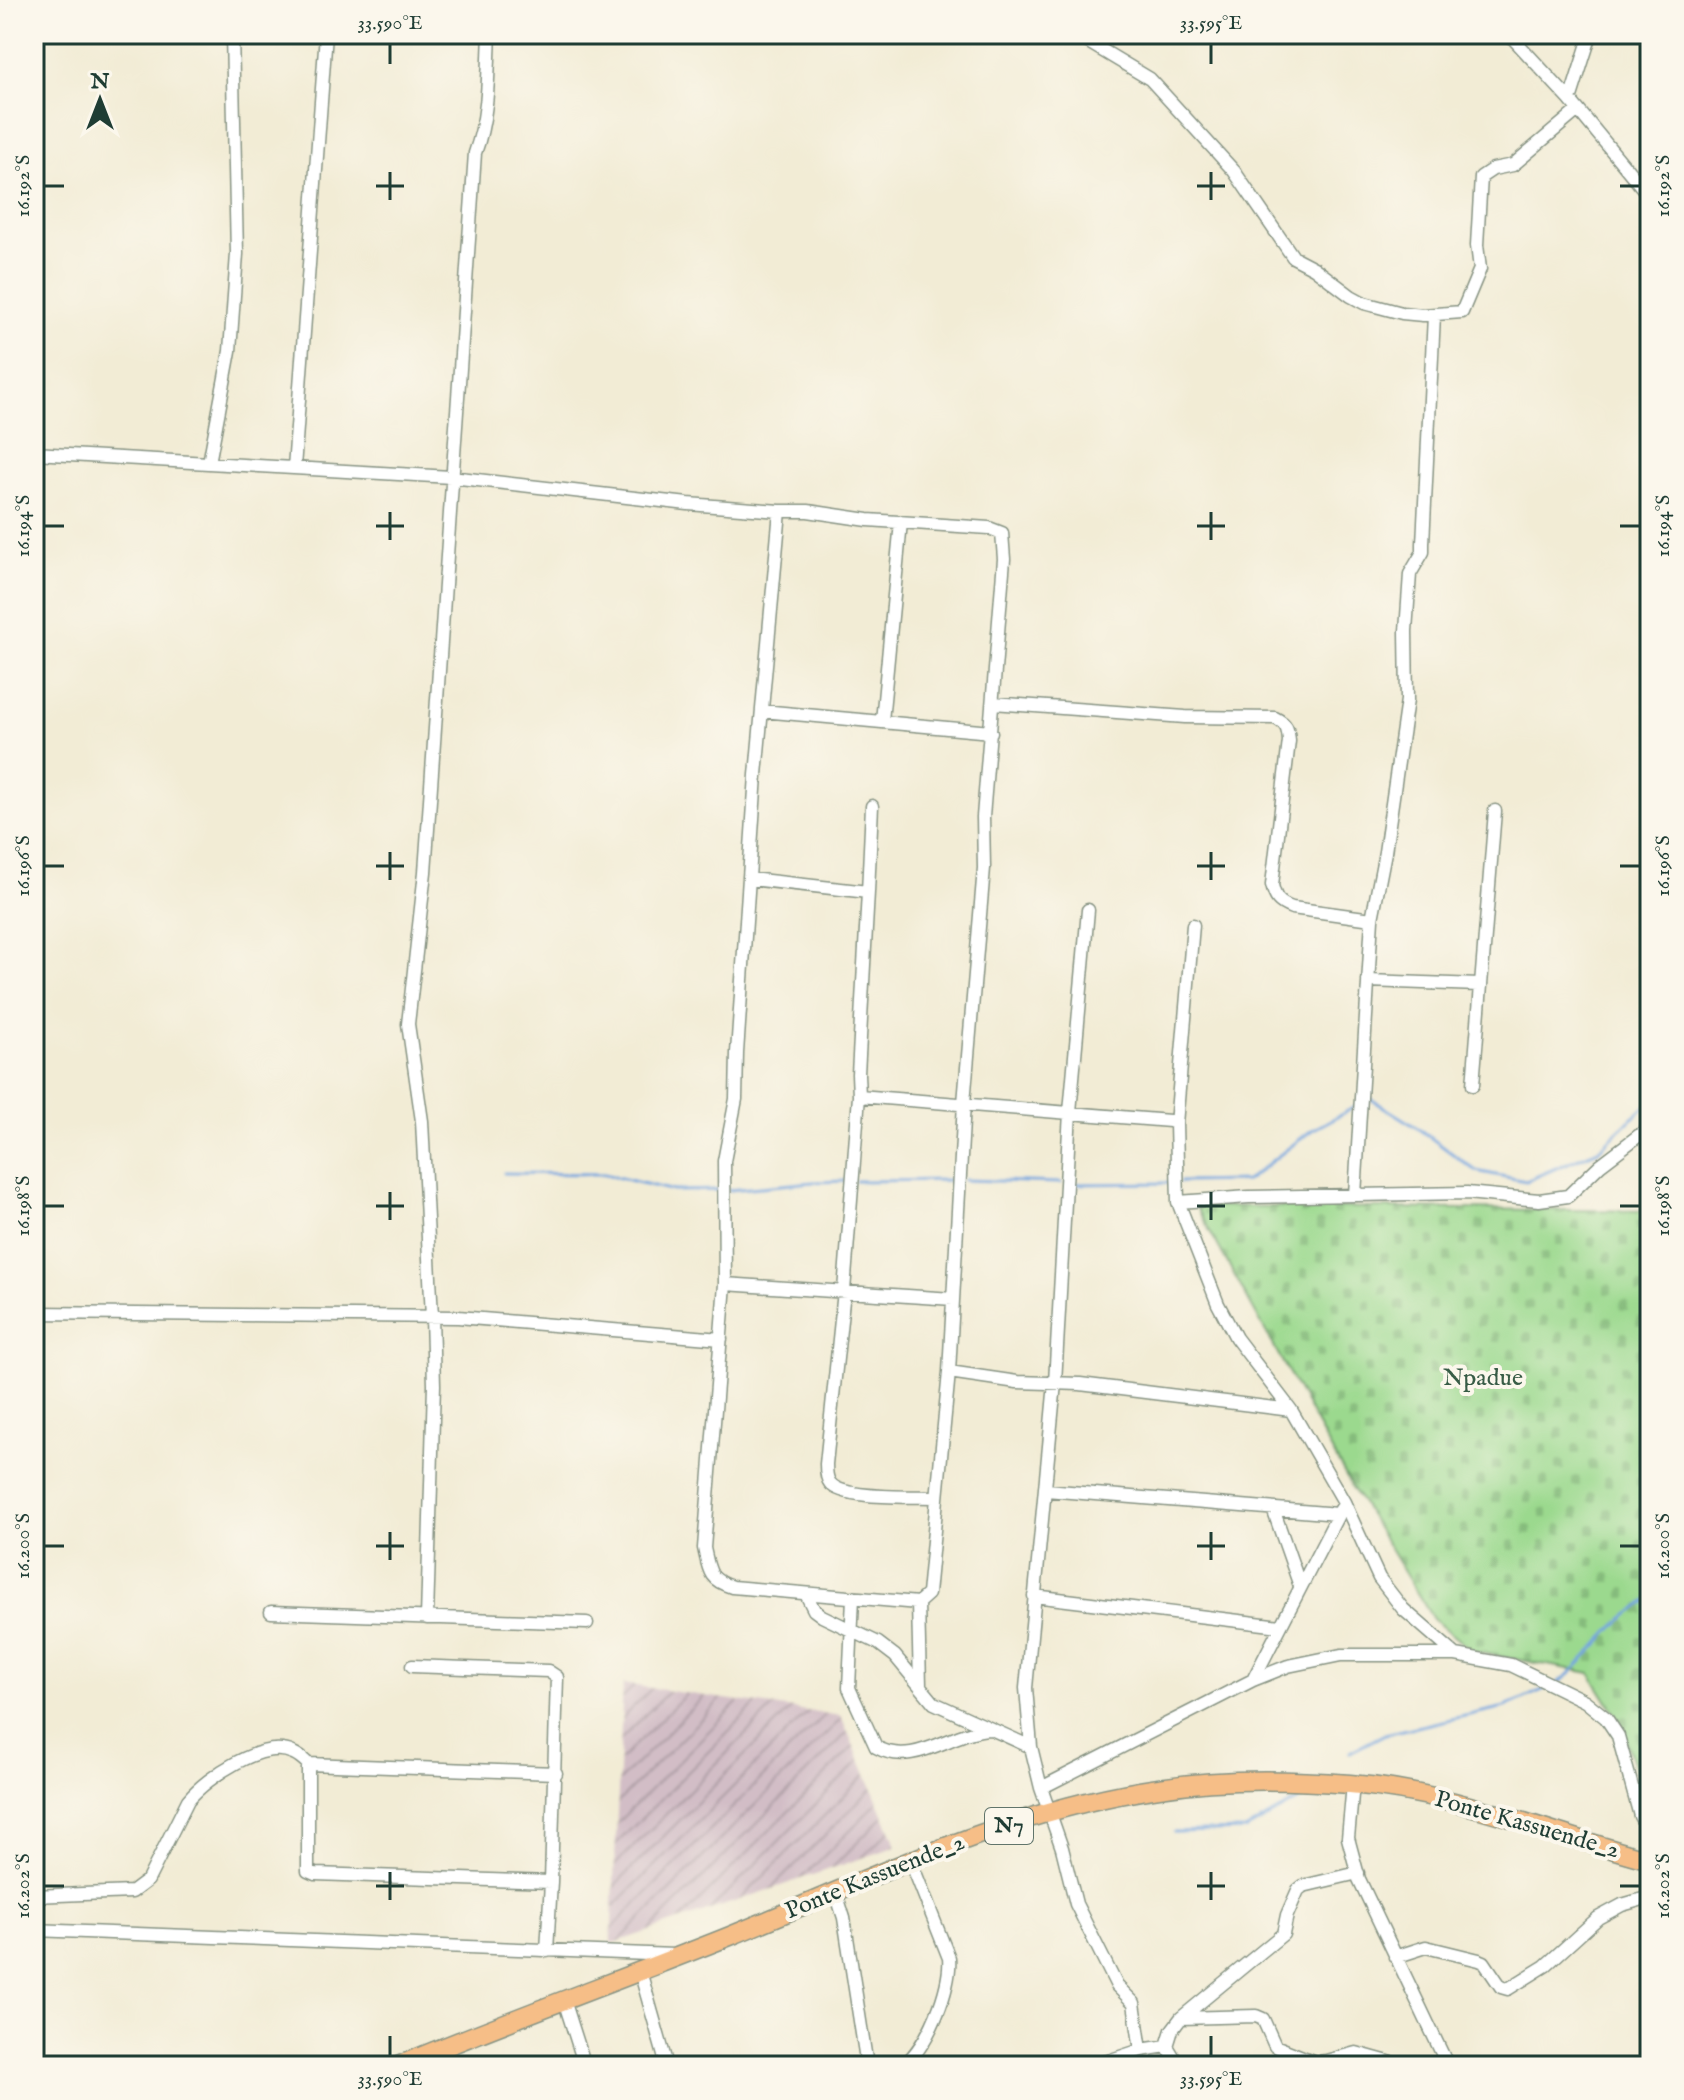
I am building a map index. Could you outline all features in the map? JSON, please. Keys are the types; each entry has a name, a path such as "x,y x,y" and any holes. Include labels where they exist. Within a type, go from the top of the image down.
{"highway":[{"name":"Ponte Kassuende_2","path":"398,2066 992,1831 1145,1790 1213,1781 1353,1784 1469,1806 1650,1860"}],"street":[{"path":"209,463 230,351 237,254 232,34"},
{"path":"294,468 326,34"},
{"path":"427,1618 434,1385 432,1317 422,1121 408,1024 425,872 475,153 486,108 490,34"},
{"path":"1075,34 1150,79 1234,171 1288,253 1364,303 1402,313 1434,315 1462,312 1479,274 1477,245 1481,177 1493,169 1513,165 1574,105 1591,34"},
{"path":"1509,34 1574,105 1650,197"},
{"path":"1355,1195 1372,919 1407,700 1406,631 1410,574 1423,552 1434,315"},
{"path":"34,453 451,477 688,504 808,511 989,528 1002,533 1004,559 983,817 984,868 964,1103 949,1372 928,1594 918,1603 732,1587 718,1583 708,1570 704,1548 725,1284 724,1161 733,1126 738,1081 737,1053 762,711 780,511"},
{"path":"882,721 901,522"},
{"path":"993,703 1185,717 1275,718 1284,722 1289,741 1272,885 1275,897 1281,904 1292,908 1372,919"},
{"path":"762,711 991,732"},
{"path":"872,806 859,1096 844,1291 826,1464 830,1483 840,1490 937,1497"},
{"path":"1473,1085 1495,811"},
{"path":"750,879 868,892"},
{"path":"1088,910 1070,1112 1055,1383 1026,1688 1031,1747 1076,1904 1117,1986 1134,2003 1141,2050"},
{"path":"1193,925 1176,1124 1178,1202 1218,1304 1236,1338 1291,1410 1389,1594 1456,1655"},
{"path":"1368,981 1479,985"},
{"path":"859,1096 1070,1112 1176,1124"},
{"path":"1178,1202 1249,1197 1467,1193 1539,1200 1568,1196 1600,1165 1650,1127"},
{"path":"725,1284 953,1299"},
{"path":"34,1313 432,1317 721,1339"},
{"path":"949,1372 1017,1382 1152,1392 1291,1410"},
{"path":"1046,1490 1273,1509 1341,1508"},
{"path":"1253,1680 1341,1508"},
{"path":"1273,1509 1300,1586"},
{"path":"806,1594 814,1610 878,1643 895,1656 934,1703 1031,1747"},
{"path":"1034,1596 1280,1626"},
{"path":"853,1597 849,1688 876,1747 902,1754 923,1751 983,1729 991,1729"},
{"path":"918,1603 920,1686"},
{"path":"271,1612 587,1623"},
{"path":"1041,1788 1253,1680 1288,1666 1341,1655 1456,1655 1511,1665 1585,1701 1606,1718 1618,1736 1640,1816 1650,1834"},
{"path":"412,1666 548,1671 557,1677 556,1773 547,1951"},
{"path":"34,1896 132,1892 140,1889 148,1880 188,1800 207,1781 243,1759 264,1752 279,1750 293,1753 308,1764 556,1773"},
{"path":"308,1764 308,1871 315,1874 551,1882"},
{"path":"1353,1784 1348,1838 1358,1873 1448,2066"},
{"path":"902,2066 921,2048 948,1985 950,1970 949,1958 911,1862"},
{"path":"1179,2066 1167,2046 1172,2030 1181,2018 1283,1934 1298,1890 1303,1886 1358,1873"},
{"path":"836,1893 844,1918 867,2066"},
{"path":"1395,1957 1426,1947 1479,1960 1484,1962 1501,1987 1508,1989 1545,1966 1598,1918 1622,1905 1650,1897"},
{"path":"34,1930 681,1955"},
{"path":"640,1971 667,2066"},
{"path":"564,2000 585,2066"},
{"path":"1181,2018 1256,2016 1263,2019 1278,2048 1315,2062 1356,2053 1403,2066"},
{"path":"1093,2066 1141,2050 1167,2046"}],"shaded area":[{"path":"623,1684 841,1716 897,1846 611,1944"}],"green space":[{"name":"Npadue","path":"1196,1206 1650,1211 1650,1807 1646,1804 1620,1721 1590,1673 1472,1651 1433,1619 1352,1487"}],"waterway":[{"path":"1364,1102 1371,1099 1476,1171 1526,1181 1598,1150 1650,1102"},
{"path":"1180,1182 1246,1181 1312,1130 1357,1106"},
{"path":"504,1173 604,1174 674,1191 721,1190"},
{"path":"856,1181 957,1180"},
{"path":"964,1180 1061,1183"},
{"path":"729,1190 849,1181"},
{"path":"1068,1184 1173,1183"},
{"path":"1558,1683 1619,1622 1650,1599"},
{"path":"1350,1752 1385,1734 1505,1707 1547,1688"},
{"path":"1174,1832 1245,1830 1302,1798"}]}
